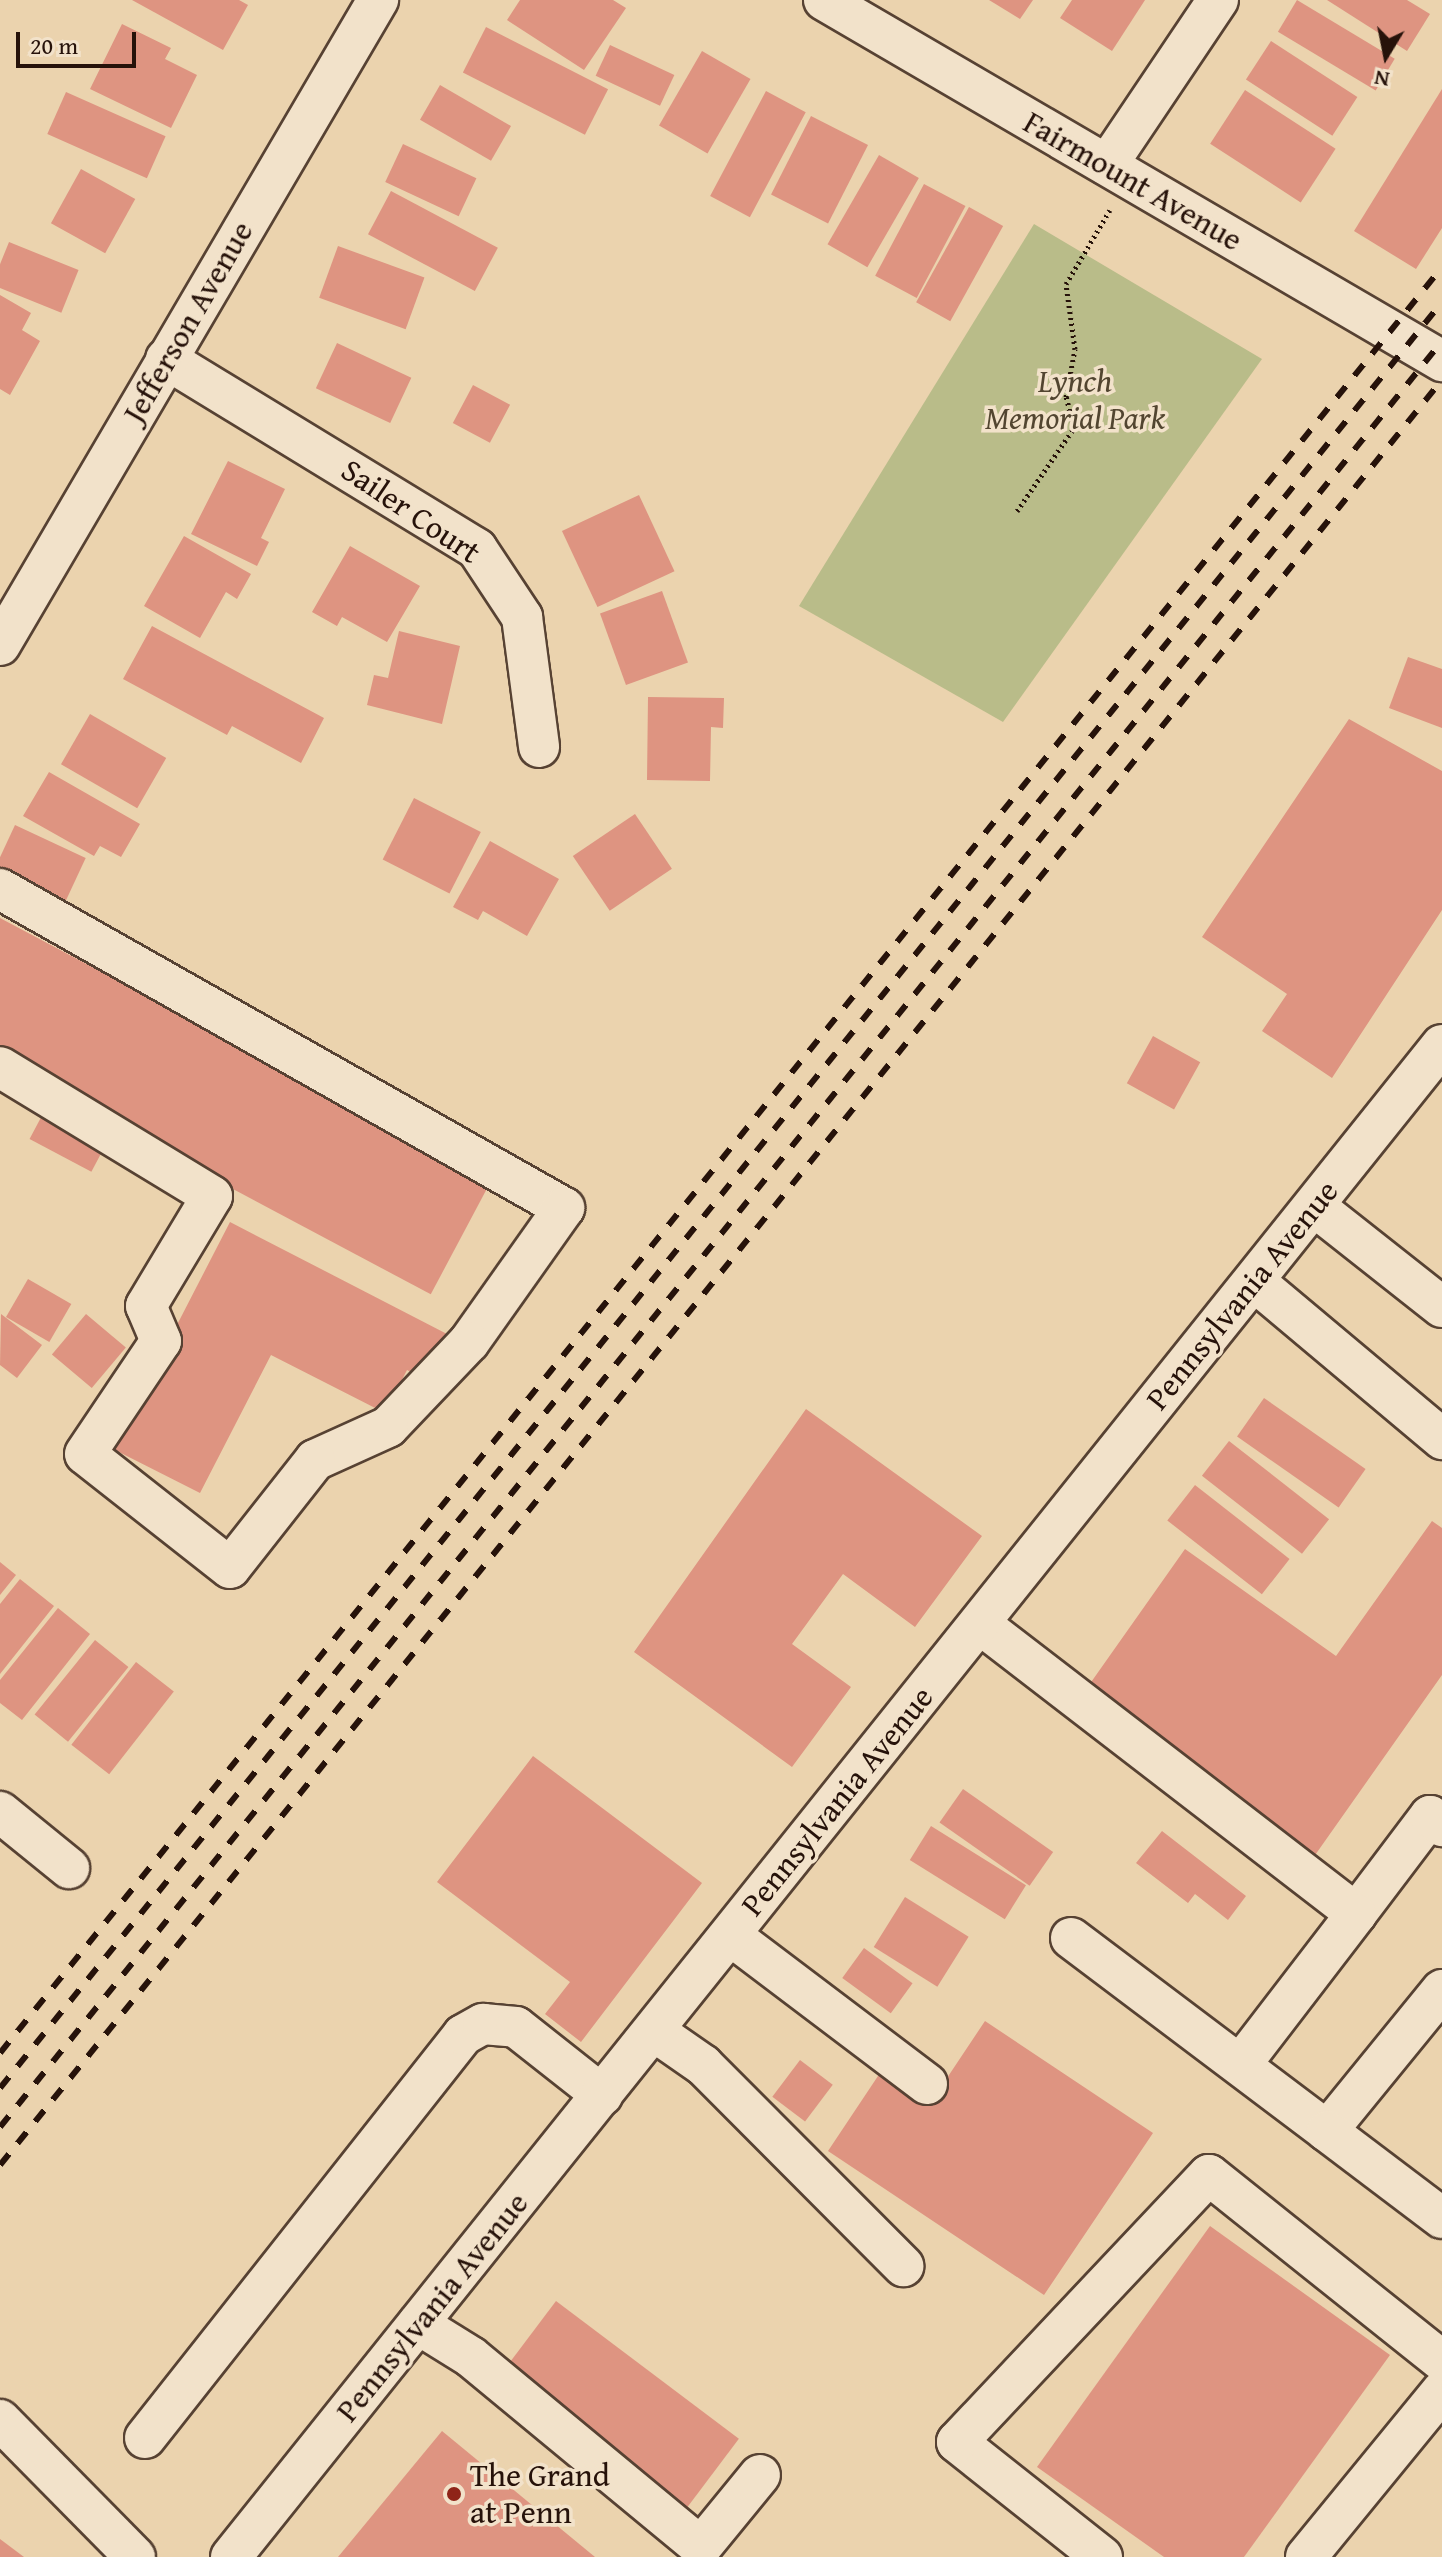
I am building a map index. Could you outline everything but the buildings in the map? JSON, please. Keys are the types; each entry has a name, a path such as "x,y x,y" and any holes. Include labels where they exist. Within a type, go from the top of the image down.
{"street":[{"name":"Jefferson Avenue","path":"0,645 378,0"},
{"name":"Fairmount Avenue","path":"824,0 1442,361"},
{"path":"1118,172 1218,0"},
{"name":"Sailer Court","path":"166,359 477,549 522,617 539,747"},
{"path":"0,889 564,1208 469,1342 388,1427 315,1460 230,1568 85,1454 161,1341 146,1306 212,1196 0,1067"},
{"name":"Pennsylvania Avenue","path":"231,2557 1442,1045"},
{"path":"1314,1206 1442,1307"},
{"path":"1254,1281 1442,1439"},
{"path":"980,1624 1356,1914"},
{"path":"0,1812 69,1868"},
{"path":"1241,2064 1356,1914 1438,1814"},
{"path":"730,1935 927,2084"},
{"path":"1071,1938 1442,2218"},
{"path":"1327,2131 1442,1990"},
{"path":"145,2438 463,2035 483,2024 516,2027 602,2095"},
{"path":"654,2031 703,2065 903,2266"},
{"path":"1102,2557 957,2442 1209,2175 1442,2361"},
{"path":"418,2324 471,2357 701,2547 760,2475"},
{"path":"1306,2557 1442,2391"},
{"path":"0,2420 135,2557"}],"path":[{"path":"1017,511 1074,428 1066,397 1075,349 1066,284 1118,172"}],"green space":[{"name":"Lynch Memorial Park","path":"1034,224 1262,359 1003,722 799,606"}],"railway":[{"path":"0,2053 1442,267"},
{"path":"0,2088 1442,302"},
{"path":"0,2127 1442,341"},
{"path":"0,2165 1442,380"}],"place":[{"name":"The Grand at Penn","path":"454,2494"}]}
